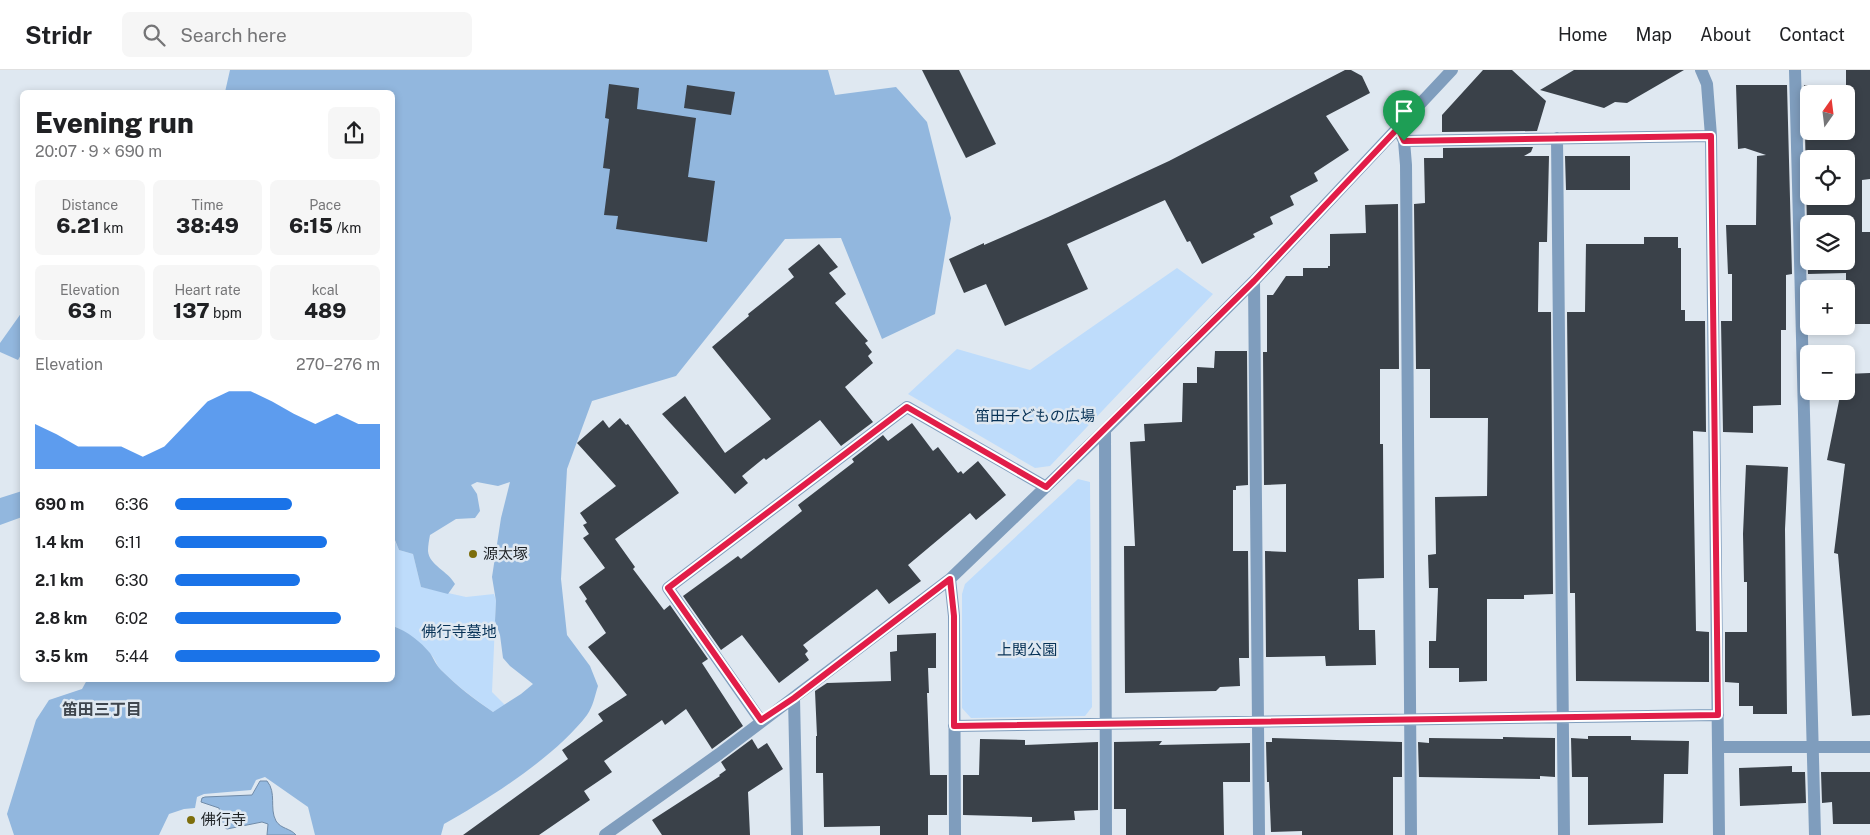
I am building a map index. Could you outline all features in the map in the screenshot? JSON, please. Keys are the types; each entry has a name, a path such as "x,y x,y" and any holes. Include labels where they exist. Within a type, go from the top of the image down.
{"street":[{"path":"605,835 719,754 761,720 794,698 950,579 1105,430 1254,281 1452,70"},
{"path":"1701,70 1707,84 1711,136 1719,835"},
{"path":"1795,70 1815,835"},
{"path":"1398,128 1404,141 1406,175 1411,835"},
{"path":"1404,141 1711,136"},
{"path":"1557,138 1564,835"},
{"path":"1254,281 1259,835"},
{"path":"761,720 668,588 907,407 1046,487"},
{"path":"1105,430 1106,835"},
{"path":"950,579 954,616 955,835"},
{"path":"794,698 797,835"},
{"path":"954,726 1718,715"},
{"path":"1719,746 1870,747"}],"green space":[{"name":"笛田子どもの広場","path":"1177,268 1213,294 1050,466 1035,468 908,394 957,349 1030,370"},
{"name":"上関公園","path":"1078,479 1090,482 1092,707 1085,716 971,718 962,708 962,594 965,584"},
{"name":"佛行寺墓地","path":"395,541 399,550 413,554 421,587 466,597 494,594 496,601 492,692 505,705 493,712 447,676 430,653 395,627"}],"shaded area":[{"path":"230,70 828,70 835,95 896,87 927,122 951,218 935,314 882,339 841,238 785,239 676,376 592,401 567,469 561,579 567,635 590,666 598,686 592,705 587,715 558,746 521,776 444,824 441,835 315,835 308,807 265,777 256,780 251,790 204,794 197,797 195,808 169,814 159,835 14,835 7,814 36,720 49,700 82,689 86,682 395,682 395,627 418,641 430,653 447,676 493,712 533,684 503,658 500,635 495,621 496,601 492,577 501,518 510,482 498,486 477,482 471,485 477,494 480,511 475,518 456,519 430,535 429,556 455,584 448,594 421,587 413,554 399,550 395,540 395,90 225,90"},
{"path":"20,315 20,356 18,360 0,352 0,343"},
{"path":"20,492 20,518 0,525 0,498"},
{"path":"260,781 267,781 272,790 273,811 276,821 280,826 296,835 267,835 268,824 262,822 227,829 224,827 219,808 201,802 202,798 205,797 252,795"}],"building":[{"path":"922,70 959,70 996,144 966,158"},
{"path":"1345,70 1351,70 1362,76 1370,93 1326,116 1349,150 1314,173 1318,181 1290,196 1294,205 1270,217 1273,224 1253,234 1255,237 1202,264 1190,241 1187,242 1165,200 1067,244 1088,289 1005,326 986,284 964,293 949,259 1048,217 1169,161"},
{"path":"1483,70 1512,70 1546,101 1537,131 1442,132 1442,115"},
{"path":"1574,70 1684,70 1627,103 1615,102 1604,108 1540,90"},
{"path":"1846,70 1870,70 1870,179 1862,180 1862,232 1870,232 1870,324 1855,324 1855,280 1846,280 1846,273 1808,274 1808,270 1855,270 1855,215 1807,215 1807,205 1855,205 1855,150 1805,150 1805,140 1855,140 1855,85 1846,85"},
{"path":"609,84 639,88 637,109 696,118 688,177 715,181 707,242 616,229 618,216 604,215 610,169 603,168 609,119 605,118"},
{"path":"687,85 735,92 731,115 684,108"},
{"path":"1736,85 1787,85 1792,274 1786,275 1786,330 1781,330 1781,405 1753,406 1753,433 1723,432 1721,321 1732,321 1732,274 1728,274 1726,225 1756,225 1757,156 1766,155 1745,148 1738,149"},
{"path":"1533,147 1531,152 1524,156 1549,156 1547,242 1539,242 1538,312 1551,312 1553,594 1524,595 1524,599 1487,599 1487,681 1459,682 1459,668 1429,668 1429,641 1436,641 1438,588 1429,588 1428,555 1436,554 1435,497 1487,496 1488,418 1430,418 1430,369 1416,369 1414,204 1425,203 1424,158 1443,158 1443,148"},
{"path":"1565,156 1630,156 1630,190 1566,190"},
{"path":"1398,204 1399,369 1380,369 1380,444 1383,444 1384,578 1358,579 1359,630 1375,630 1376,665 1326,666 1325,656 1266,657 1265,551 1286,552 1286,484 1264,485 1263,352 1267,352 1267,295 1273,295 1286,276 1303,276 1303,268 1328,268 1330,266 1330,234 1366,233 1365,205"},
{"path":"1644,237 1678,237 1678,248 1681,248 1681,310 1685,310 1685,321 1705,321 1706,432 1693,431 1696,631 1709,632 1709,682 1576,681 1575,593 1570,593 1567,312 1585,312 1586,244 1644,244"},
{"path":"819,244 838,267 829,273 846,294 835,303 868,341 865,343 872,352 868,356 873,363 845,387 873,422 841,446 820,420 766,460 764,458 742,476 748,483 735,494 662,414 685,396 725,453 771,419 712,347 749,316 748,314 794,277 788,269"},
{"path":"1215,351 1247,351 1248,485 1236,486 1236,490 1233,490 1233,551 1248,551 1249,658 1239,658 1240,686 1220,687 1216,691 1125,693 1124,546 1135,546 1130,442 1145,441 1144,424 1182,422 1183,383 1197,383 1197,367 1214,368"},
{"path":"1870,373 1870,715 1852,716 1838,554 1834,553 1845,464 1827,460 1839,400 1855,400 1855,374"},
{"path":"620,418 626,425 628,424 679,493 615,539 635,567 633,569 664,610 670,605 708,659 702,663 743,726 712,749 686,709 665,725 662,720 604,761 612,772 584,791 590,800 539,835 463,835 568,759 562,750 603,721 598,714 627,695 588,647 606,633 585,601 587,599 579,587 605,568 583,538 589,534 583,525 587,523 580,513 616,486 577,443 603,420 609,428"},
{"path":"912,423 933,451 938,447 958,473 961,471 963,474 978,461 1006,495 976,520 970,513 908,565 921,581 889,604 877,589 803,645 808,651 805,654 809,660 779,683 742,635 721,650 683,596 738,556 741,559 802,511 798,505 854,462 852,459 883,435 888,441"},
{"path":"1746,465 1788,467 1785,529 1787,714 1753,714 1753,706 1739,706 1739,683 1725,682 1725,632 1747,632 1747,582 1744,582 1743,534"},
{"path":"936,633 936,668 928,668 930,775 947,775 947,815 928,815 928,835 880,835 880,826 824,827 823,773 816,773 815,691 827,683 891,681 890,652 897,651 897,635"},
{"path":"1588,736 1631,736 1631,740 1689,741 1688,774 1664,774 1663,823 1588,825 1588,777 1572,777 1571,738 1588,739"},
{"path":"1503,737 1555,738 1555,777 1540,776 1540,779 1419,777 1418,742 1429,743 1429,738 1503,739"},
{"path":"1272,738 1402,742 1402,777 1393,777 1393,835 1302,835 1302,831 1271,832 1266,742 1272,742"},
{"path":"752,739 758,749 767,743 783,769 748,792 750,835 662,835 652,820 720,776 726,770 721,762"},
{"path":"980,739 1025,740 1025,745 1098,742 1098,810 1074,811 1075,820 1032,822 1032,817 963,815 963,775 979,775"},
{"path":"1162,741 1159,745 1250,743 1250,782 1223,782 1224,835 1126,835 1126,809 1114,809 1114,742"},
{"path":"1792,766 1792,772 1805,772 1806,803 1740,806 1739,768"},
{"path":"1821,772 1870,772 1870,824 1833,824 1832,802 1822,803"}],"place":[{"name":"源太塚","path":"473,554"},
{"name":"佛行寺","path":"191,820"}],"district":[{"name":"笛田三丁目","path":"102,709"}],"route":[{"path":"1398,128 1404,141 1711,136 1718,715 954,726 954,616 950,579 794,698 761,720 668,588 907,407 1046,487 1254,281 1398,128"}]}
